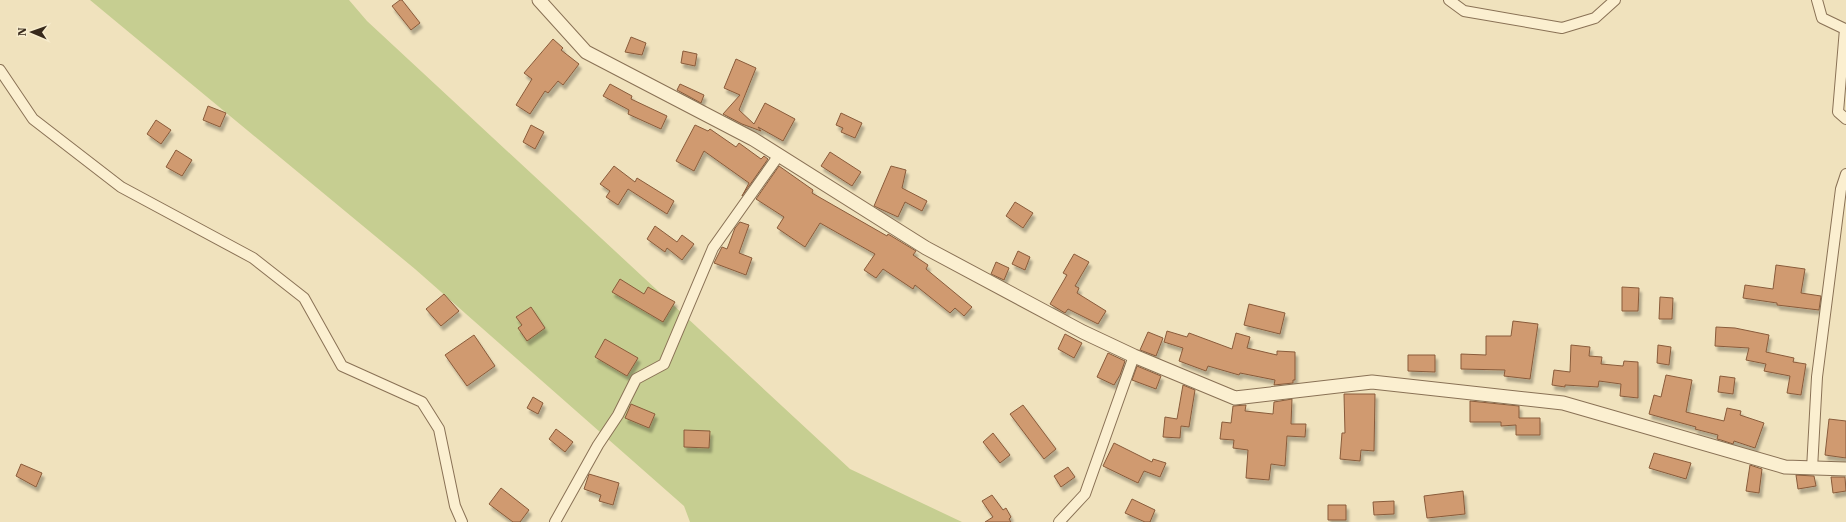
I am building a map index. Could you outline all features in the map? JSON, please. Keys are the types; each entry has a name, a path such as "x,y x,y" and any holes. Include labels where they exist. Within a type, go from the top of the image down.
{"street":[{"path":"539,0 586,52 753,139 926,248 1083,332 1134,356 1235,398 1372,382 1563,403 1785,467 1812,469 1846,468"},
{"path":"1449,0 1464,11 1562,28 1595,18 1615,0"},
{"path":"1817,0 1822,18 1846,29 1838,112 1846,119"},
{"path":"0,70 33,119 121,187 253,258 304,298 342,366 422,402 439,428 455,506 462,522"},
{"path":"555,522 598,445 618,415 636,379 664,364 713,248 779,155"},
{"path":"1812,469 1817,377 1841,189 1846,174"},
{"path":"1059,522 1084,494 1134,356"}],"green space":[{"path":"90,0 349,0 367,21 850,469 962,522 690,522 684,506 415,269"}],"building":[{"path":"402,0 420,23 411,30 392,6"},
{"path":"631,37 646,43 642,55 625,52"},
{"path":"553,39 563,48 561,50 579,64 563,85 558,81 548,93 545,91 530,114 516,105 532,79 524,73"},
{"path":"683,51 697,54 695,66 681,63"},
{"path":"736,59 756,68 739,110 754,124 765,103 795,119 783,141 758,127 761,131 742,124 723,114 740,95 724,88"},
{"path":"610,84 632,96 631,99 667,116 661,129 628,114 629,110 603,96"},
{"path":"680,84 704,95 701,103 677,90"},
{"path":"208,106 226,113 220,127 203,120"},
{"path":"841,113 862,123 855,138 841,132 843,128 836,125"},
{"path":"156,120 171,130 161,144 147,134"},
{"path":"531,125 544,132 535,149 523,142"},
{"path":"695,125 708,131 710,129 736,147 739,143 761,159 764,156 768,159 742,196 749,183 704,151 694,171 676,161"},
{"path":"176,150 192,160 182,176 166,167"},
{"path":"830,152 861,172 852,186 821,166"},
{"path":"614,166 635,182 637,178 674,201 667,214 628,189 618,205 606,197 610,191 600,184"},
{"path":"779,166 813,190 812,193 887,236 888,234 916,251 913,255 928,265 926,269 972,307 964,316 955,308 950,313 915,285 913,289 883,269 876,278 864,270 875,254 820,223 805,247 777,228 784,217 756,199"},
{"path":"891,166 906,170 902,188 927,201 922,211 905,202 898,217 874,206"},
{"path":"1015,202 1033,213 1023,228 1006,216"},
{"path":"740,222 749,225 739,253 752,258 746,275 714,263 722,247 727,249 735,228"},
{"path":"655,226 677,242 682,235 694,244 682,260 667,248 665,252 647,239"},
{"path":"1018,251 1030,257 1025,270 1012,264"},
{"path":"1074,254 1089,262 1075,286 1079,288 1077,293 1106,311 1098,324 1068,309 1065,313 1050,304 1067,275 1063,273"},
{"path":"996,262 1009,268 1004,280 991,274"},
{"path":"1776,265 1805,269 1801,293 1821,296 1819,310 1777,305 1777,303 1743,298 1745,285 1773,289"},
{"path":"620,279 644,294 648,287 675,302 663,322 612,292"},
{"path":"1622,287 1639,288 1638,311 1622,311"},
{"path":"444,294 459,311 441,326 426,309"},
{"path":"1660,297 1673,298 1672,319 1659,319"},
{"path":"1249,304 1285,313 1280,334 1244,325"},
{"path":"531,307 545,328 527,341 518,328 522,325 516,317"},
{"path":"1513,321 1538,324 1530,379 1504,376 1505,370 1461,369 1461,354 1486,355 1486,336 1511,336"},
{"path":"1716,327 1735,328 1769,335 1766,352 1794,358 1793,362 1806,364 1801,395 1787,393 1790,376 1764,371 1766,364 1746,360 1749,348 1715,346"},
{"path":"1167,331 1187,337 1189,333 1232,349 1236,333 1250,337 1247,348 1277,355 1277,351 1295,352 1295,380 1293,380 1293,383 1274,385 1275,380 1240,373 1239,375 1208,366 1206,371 1179,361 1183,348 1164,342"},
{"path":"1148,332 1163,338 1156,356 1140,350"},
{"path":"1065,334 1082,343 1074,358 1058,349"},
{"path":"474,335 495,366 467,386 445,355"},
{"path":"605,339 638,358 627,376 595,357"},
{"path":"1571,345 1590,347 1589,356 1602,357 1601,364 1623,366 1624,361 1638,362 1638,398 1620,396 1621,384 1599,381 1598,387 1565,385 1565,387 1552,385 1554,370 1570,372"},
{"path":"1658,345 1671,347 1669,365 1657,363"},
{"path":"1108,353 1125,361 1120,375 1114,385 1097,377"},
{"path":"1408,355 1435,355 1435,372 1408,371"},
{"path":"1137,366 1161,376 1156,389 1132,380"},
{"path":"1666,375 1692,380 1686,412 1724,421 1727,408 1741,411 1740,415 1764,423 1755,448 1734,441 1733,444 1717,439 1718,435 1695,429 1696,427 1649,414 1654,395 1661,397"},
{"path":"1720,376 1735,378 1733,394 1718,392"},
{"path":"1183,385 1195,390 1189,427 1181,426 1180,438 1163,437 1165,417 1177,419"},
{"path":"1344,394 1375,394 1374,451 1361,450 1360,461 1340,459 1342,433 1345,433"},
{"path":"533,397 543,403 538,414 527,408"},
{"path":"1292,399 1291,424 1306,424 1305,437 1287,436 1285,466 1271,464 1269,480 1246,478 1248,450 1233,448 1234,440 1220,439 1222,422 1231,423 1233,406 1246,405 1245,411 1273,414 1274,402"},
{"path":"1470,401 1519,406 1519,418 1540,418 1540,435 1516,435 1516,425 1501,426 1501,422 1470,422"},
{"path":"631,404 655,414 649,428 625,418"},
{"path":"1023,405 1056,449 1044,459 1010,414"},
{"path":"1829,419 1846,421 1846,458 1825,455"},
{"path":"556,429 573,442 565,452 549,439"},
{"path":"684,430 710,431 709,448 684,447"},
{"path":"993,433 1010,455 1000,463 983,442"},
{"path":"1114,443 1152,462 1153,459 1166,463 1160,477 1144,471 1138,483 1103,466"},
{"path":"1654,453 1691,463 1686,479 1649,468"},
{"path":"21,464 42,473 36,487 16,476"},
{"path":"1750,465 1762,469 1759,493 1746,491"},
{"path":"1068,467 1075,477 1061,487 1054,476"},
{"path":"589,474 619,483 613,505 599,501 601,495 584,489"},
{"path":"1796,475 1814,476 1816,486 1798,489"},
{"path":"1831,477 1845,477 1846,491 1833,493"},
{"path":"501,488 529,510 520,522 513,522 489,504"},
{"path":"1463,491 1465,514 1427,518 1424,496"},
{"path":"992,495 1003,510 1006,508 1011,517 1009,519 1011,522 985,522 993,517 982,501"},
{"path":"1132,499 1155,510 1150,522 1145,522 1125,513"},
{"path":"1394,501 1394,514 1374,515 1373,502"},
{"path":"1328,505 1346,505 1346,520 1328,520"}]}
